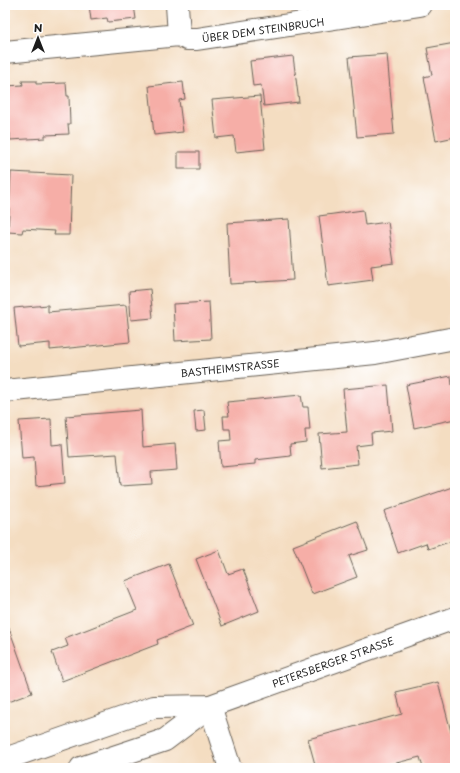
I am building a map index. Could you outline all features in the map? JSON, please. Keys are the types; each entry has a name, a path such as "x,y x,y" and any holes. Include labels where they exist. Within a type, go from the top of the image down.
{"street":[{"path":"176,5 179,34"},
{"name":"ÜBER DEM STEINBRUCH","path":"5,52 179,34 187,38 197,39 341,11 420,5"},
{"name":"BASTHEIMSTRASSE","path":"5,391 375,353 455,338"},
{"name":"PETERSBERGER STRASSE","path":"81,768 165,740 210,706 455,618"},
{"path":"210,706 229,764"},
{"name":"PETERSBERGER STRASSE","path":"5,760 154,707 210,706"}],"building":[{"path":"89,5 134,5 136,19 108,22 107,18 91,20"},
{"path":"455,43 455,73 453,73 455,85 455,137 436,141 424,77 432,75 427,48"},
{"path":"387,54 394,134 357,137 349,57"},
{"path":"293,56 299,102 264,106 261,85 253,86 250,61"},
{"path":"22,81 36,81 36,84 66,83 67,96 69,96 69,134 45,135 45,138 10,140 10,133 5,134 5,86 23,85"},
{"path":"183,82 185,99 179,100 183,132 154,135 149,86"},
{"path":"260,96 265,149 236,152 234,136 216,138 212,100"},
{"path":"178,152 199,152 199,169 178,169"},
{"path":"11,172 71,175 69,235 54,235 55,231 23,229 22,233 8,232"},
{"path":"363,210 365,225 388,222 394,263 371,266 373,280 328,286 319,216"},
{"path":"289,219 293,280 230,284 227,223"},
{"path":"150,289 153,318 131,320 129,291"},
{"path":"209,302 211,339 175,341 173,304"},
{"path":"48,305 48,312 126,305 130,342 50,350 50,343 18,346 14,308"},
{"path":"451,376 452,385 455,384 455,419 414,428 406,385"},
{"path":"388,385 392,431 371,433 372,444 356,446 358,464 322,468 319,434 347,432 343,389"},
{"path":"301,395 303,407 308,407 310,430 305,430 306,442 290,444 291,456 255,460 255,464 221,467 219,441 231,440 230,429 224,429 223,416 229,416 227,402"},
{"path":"141,410 143,447 175,444 177,470 151,472 152,484 120,486 117,454 69,457 66,416"},
{"path":"204,410 206,430 196,431 194,411"},
{"path":"51,419 52,445 62,444 65,483 36,486 34,457 22,458 19,421"},
{"path":"455,486 455,540 428,549 426,543 398,553 384,511"},
{"path":"357,521 368,550 349,556 357,577 312,594 293,546"},
{"path":"219,550 228,574 243,569 259,611 222,626 196,559"},
{"path":"169,564 193,626 157,640 158,644 62,681 52,652 68,646 65,638 137,610 125,581"},
{"path":"5,617 32,693 5,703"},
{"path":"438,682 455,747 455,768 423,768 420,757 377,768 316,768 308,739 402,714 396,692"}]}
